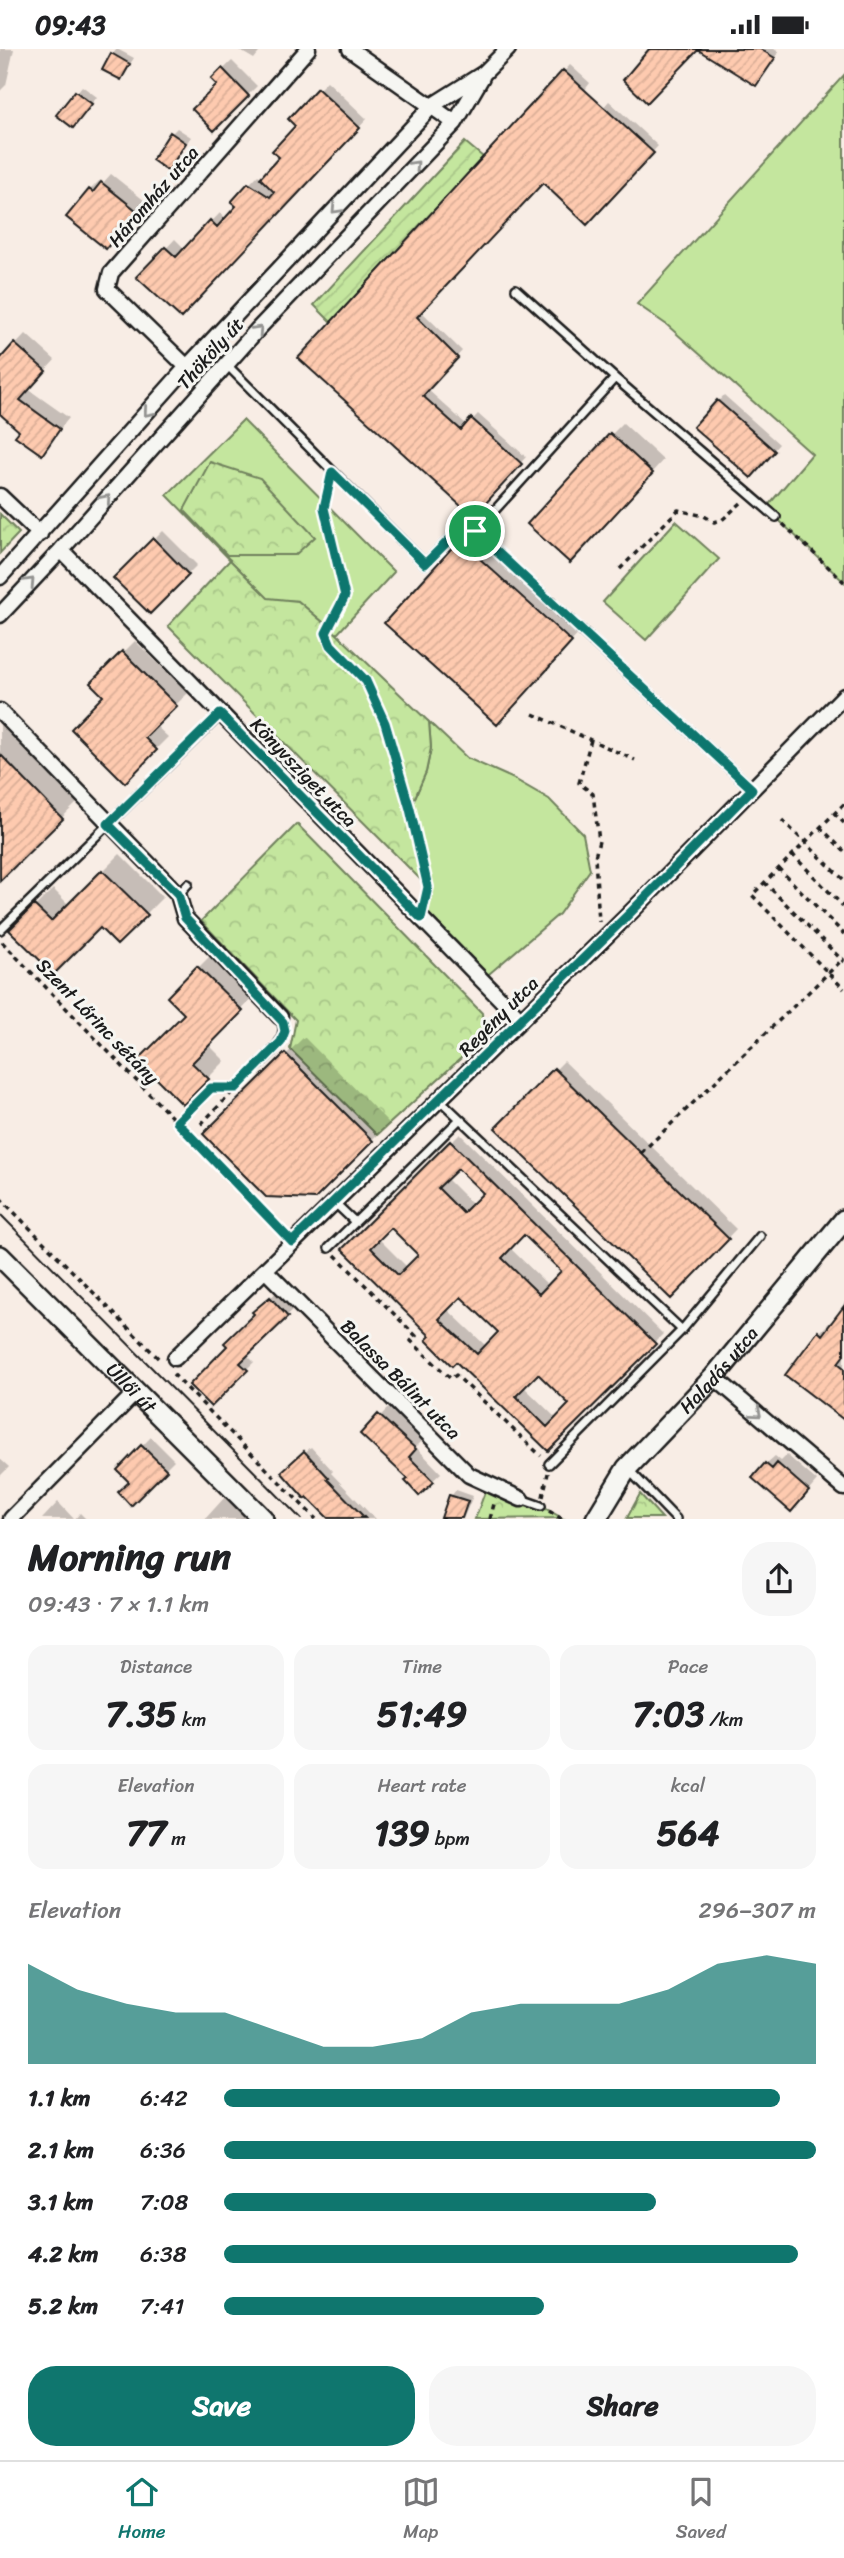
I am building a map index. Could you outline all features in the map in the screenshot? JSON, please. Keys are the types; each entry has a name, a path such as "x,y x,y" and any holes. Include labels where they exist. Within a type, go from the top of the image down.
{"main road":[{"name":"Haladás utca","path":"596,1518 627,1468 714,1377 844,1220"},
{"name":"Üllői út","path":"0,1256 263,1518"}],"street":[{"name":"Háromház utca","path":"187,367 107,289 111,273 308,49"},
{"path":"351,49 455,123"},
{"name":"Thököly út","path":"0,577 187,367 433,105 484,73 508,49"},
{"name":"Thököly út","path":"0,615 226,364 455,123 484,73"},
{"path":"0,495 40,534"},
{"name":"Könyvsziget utca","path":"61,550 521,1020"},
{"name":"Regény utca","path":"175,1358 601,942 844,696"},
{"path":"0,711 108,824 183,889 185,918 280,1017"},
{"name":"Balassa Bálint utca","path":"265,1270 469,1475 521,1499"},
{"path":"714,1377 844,1488"},
{"path":"11,1518 136,1392"}],"lane":[{"path":"516,289 776,517"},
{"path":"226,364 425,564 466,523 752,789"},
{"path":"475,531 615,378"},
{"path":"0,930 220,714"},
{"path":"257,1066 281,1042 285,1031 280,1017"},
{"path":"440,1100 682,1330"},
{"path":"329,1248 459,1120"},
{"path":"334,1202 355,1222"},
{"path":"550,1464 682,1330 760,1236"},
{"path":"627,1468 676,1518"},
{"path":"521,1499 541,1506"}],"path":[{"path":"332,472 324,508 345,596 326,633 331,645 366,681 385,723 410,809 428,887 421,918"},
{"path":"620,569 678,510 704,516 714,522 722,520 749,494"},
{"path":"776,517 844,582"},
{"path":"533,715 635,760"},
{"path":"591,740 579,783 593,794 599,841 595,857 601,942"},
{"path":"844,804 752,895 844,989"},
{"path":"834,813 844,823"},
{"path":"782,820 844,880"},
{"path":"820,827 844,851"},
{"path":"792,855 844,907"},
{"path":"778,868 844,934"},
{"path":"641,1153 843,960 764,882"},
{"name":"Szent Lőrinc sétány","path":"0,940 292,1242"},
{"path":"201,1124 257,1066"},
{"path":"206,1083 211,1088"},
{"path":"177,1122 211,1088 236,1088"},
{"path":"329,1248 416,1336 411,1341 451,1379 456,1375 550,1464 541,1506"}],"green space":[{"path":"844,75 844,582 766,508 812,454 667,325 637,304"},
{"path":"465,142 483,157 331,322 314,305"},
{"path":"243,420 394,572 337,634 298,601 268,599 167,495"},
{"path":"210,462 260,478 315,537 295,555 227,555 184,510"},
{"path":"0,514 19,533 0,553"},
{"path":"676,521 719,559 646,640 603,602"},
{"path":"230,560 268,598 298,601 337,634 429,722 431,748 426,772 410,809 428,887 168,626"},
{"path":"429,722 467,758 514,779 549,799 583,834 590,870 559,914 482,980 421,918 428,887 410,809 426,772 431,748"},
{"path":"297,824 482,1013 484,1037 377,1135 290,1049 296,1020 201,921"},
{"path":"488,1484 541,1506 562,1518 475,1519"},
{"path":"640,1494 662,1518 627,1518"}],"building":[{"path":"649,49 760,49 775,58 756,86 698,50 647,103 623,80"},
{"path":"111,53 130,64 121,80 102,70"},
{"path":"222,68 249,96 214,131 192,109 217,85 211,79"},
{"path":"563,70 654,153 587,225 543,183 417,317 458,358 423,396 461,430 471,418 522,464 473,517 298,358"},
{"path":"317,88 360,128 181,318 136,277 165,247 176,257 210,220 217,227 236,206 231,202 248,183 270,197 274,192 260,178 279,157 272,151 295,126 288,119"},
{"path":"75,91 92,104 73,128 56,115"},
{"path":"170,132 186,143 168,171 152,160"},
{"path":"101,182 137,211 106,249 66,217 89,189 93,192"},
{"path":"14,343 46,371 20,400 60,429 42,455 15,436 19,431 0,414 0,359"},
{"path":"717,400 775,451 751,478 693,427"},
{"path":"610,433 653,473 570,563 527,524"},
{"path":"153,538 189,575 150,614 113,578"},
{"path":"459,540 572,642 497,725 384,623"},
{"path":"122,651 177,706 145,738 157,750 125,783 71,729 103,696 90,683"},
{"path":"0,754 63,819 0,881"},
{"path":"102,870 148,915 117,945 100,928 54,974 9,930 34,905 51,921"},
{"path":"197,966 243,1011 192,1063 209,1079 183,1105 138,1060 184,1014 167,997"},
{"path":"285,1053 373,1141 315,1199 266,1197 203,1134"},
{"path":"554,1068 729,1239 671,1299 495,1128"},
{"path":"450,1141 656,1344 548,1451 456,1362 452,1366 426,1340 430,1336 342,1249","holes":["458,1169 483,1193 463,1213 438,1188","391,1228 418,1255 398,1275 371,1248","524,1235 561,1271 539,1294 502,1258","461,1297 498,1332 477,1354 439,1319","538,1374 569,1404 547,1427 516,1396"]},
{"path":"270,1297 288,1317 240,1363 248,1370 211,1407 189,1385 227,1346 224,1343 254,1314 252,1312"},
{"path":"844,1306 844,1355 838,1363 844,1368 844,1420 785,1375 818,1331 822,1335"},
{"path":"378,1414 416,1449 409,1457 434,1482 419,1496 405,1481 408,1479 360,1434"},
{"path":"141,1445 167,1470 131,1506 118,1492 129,1482 117,1470"},
{"path":"304,1451 365,1518 328,1518 307,1497 305,1499 281,1472"},
{"path":"765,1463 772,1469 777,1463 809,1491 791,1512 752,1478"},
{"path":"449,1495 468,1501 462,1518 441,1518"}],"tram line":[{"path":"0,1214 301,1519"}],"route":[{"path":"332,472 425,564 466,523 475,531 752,789 630,913 292,1242 177,1122 211,1088 236,1088 281,1042 285,1031 283,1022 185,918 178,894 108,824 220,714 421,918 428,887 410,809 385,723 366,681 331,645 326,633 345,596 324,508 324,498 332,472"}]}
